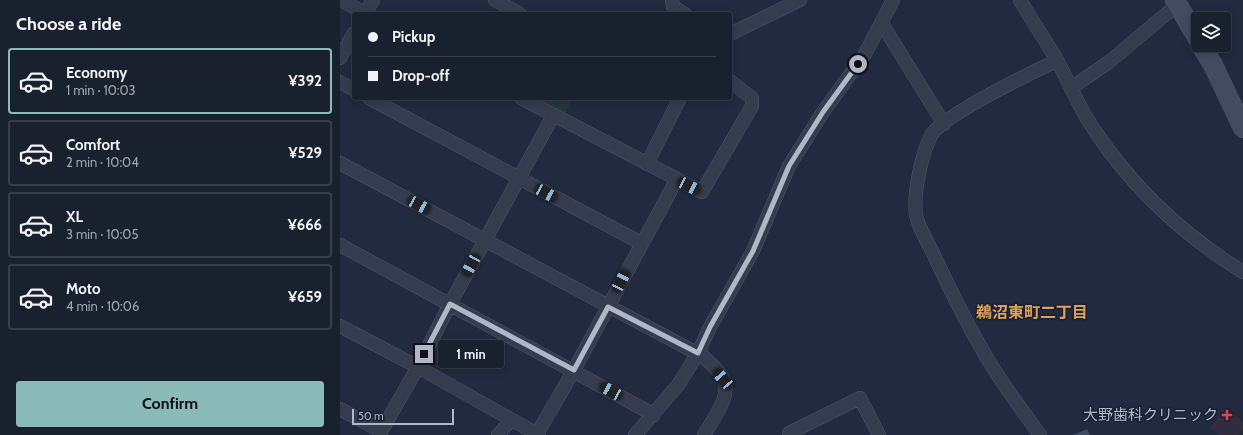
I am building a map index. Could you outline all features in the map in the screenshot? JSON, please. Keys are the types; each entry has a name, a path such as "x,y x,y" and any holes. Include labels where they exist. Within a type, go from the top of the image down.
{"street":[{"path":"341,0 362,12"},
{"path":"366,12 373,0"},
{"path":"495,0 516,12"},
{"path":"672,0 673,7 682,12"},
{"path":"732,33 800,0"},
{"path":"635,435 653,416 678,385 698,353 710,327 753,251 789,166 823,112 865,54 882,24 893,0"},
{"path":"1020,0 1057,61 1094,131 1123,168 1167,216 1216,255 1243,272"},
{"path":"1071,88 1110,62 1176,2 1191,27"},
{"path":"882,24 944,124"},
{"path":"340,58 352,37"},
{"path":"1205,52 1243,128"},
{"path":"1040,435 990,364 968,325 916,215 919,173 932,134 944,124 1024,76 1057,61"},
{"path":"340,82 352,89"},
{"path":"529,100 552,116 702,192 752,106 752,98 732,83"},
{"path":"373,100 641,243"},
{"path":"647,164 679,100"},
{"path":"340,409 380,433 418,367 450,304 552,116"},
{"path":"340,163 704,357 723,379 726,391 704,435"},
{"path":"340,326 418,367 538,435 677,179"},
{"path":"340,245 574,370 647,411 653,416"},
{"path":"790,435 789,433 813,420 860,398 879,435"},
{"path":"498,435 511,420"}],"shaded area":[{"path":"537,100 573,100 564,115 536,101"},
{"name":"大野歯科クリニック","path":"1225,408 1243,422 1243,431 1239,435 1220,435 1210,428"}],"building":[{"path":"1087,429 1090,435 1073,435"}],"place":[{"name":"大野歯科クリニック","path":"1227,415"}],"district":[{"name":"鵜沼東町二丁目","path":"1032,312"}],"route":[{"path":"424,354 450,304 574,370 608,307 698,353 710,327 753,251 789,166 823,112 846,83 858,64"}]}
